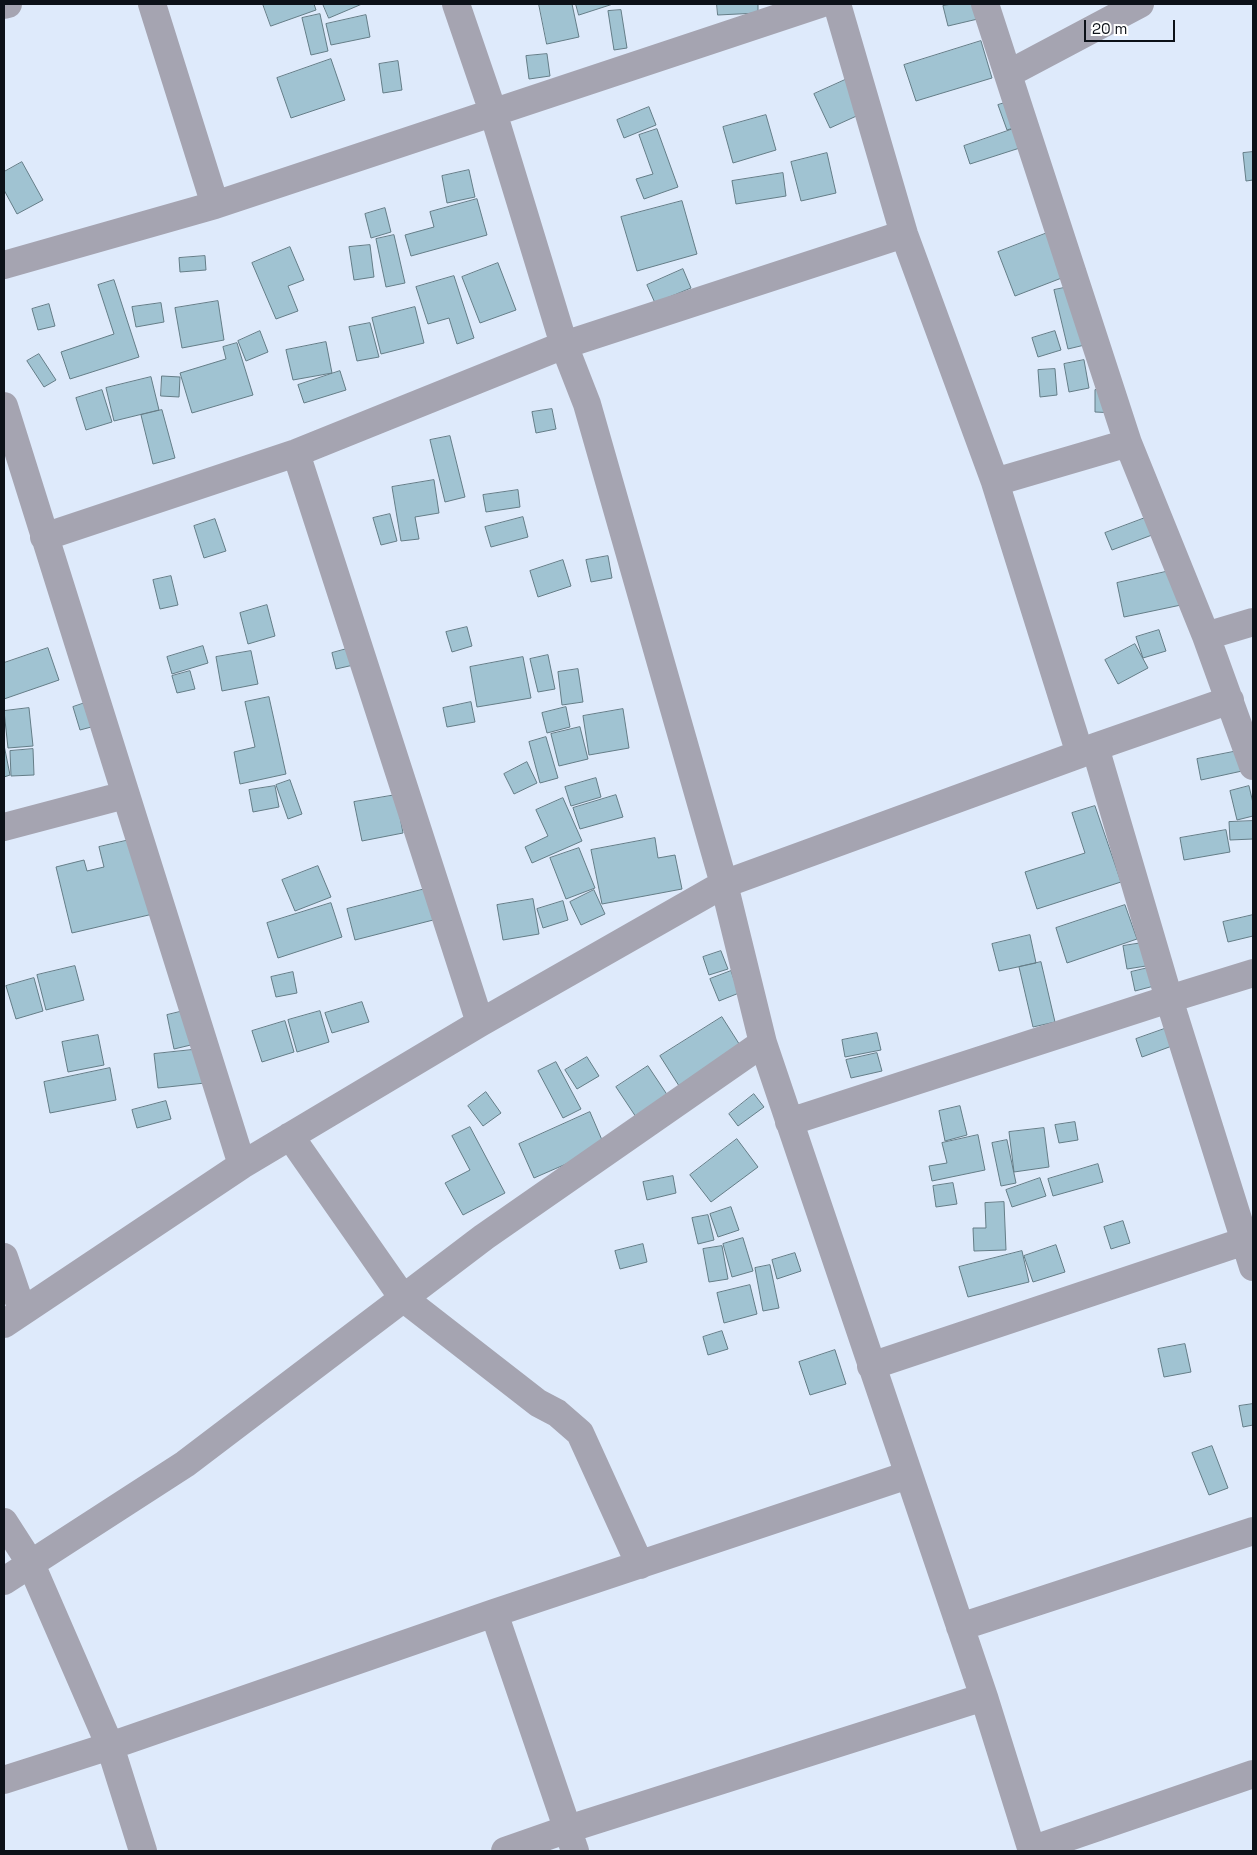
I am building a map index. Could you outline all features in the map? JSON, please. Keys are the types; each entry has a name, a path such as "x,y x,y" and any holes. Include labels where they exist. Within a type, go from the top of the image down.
{"street":[{"path":"4,5 8,4"},
{"path":"152,4 215,205"},
{"path":"456,4 493,112 564,345 587,404 724,884 763,1044 984,1697 1031,1850 1253,1774"},
{"path":"4,265 215,205 820,4"},
{"path":"837,4 904,234 995,482 1087,751 1169,999 1253,1267"},
{"path":"985,4 1128,443 1206,636 1253,766"},
{"path":"1008,74 1140,4"},
{"path":"44,537 296,453 564,345 904,234"},
{"path":"4,406 242,1165"},
{"path":"995,482 1128,443"},
{"path":"296,453 480,1023"},
{"path":"1206,636 1253,622"},
{"path":"4,1257 13,1317 242,1165 480,1023 724,884 1230,700"},
{"path":"4,827 125,795"},
{"path":"789,1122 1253,973"},
{"path":"4,1581 185,1464 484,1237 763,1044"},
{"path":"290,1136 403,1298 538,1404 557,1413 580,1433 640,1565"},
{"path":"871,1366 1245,1242"},
{"path":"4,1780 110,1746 494,1613 908,1475"},
{"path":"4,1522 31,1564 110,1746 143,1851"},
{"path":"960,1626 1253,1531"},
{"path":"494,1613 572,1840"},
{"path":"505,1851 572,1840 984,1697"}],"building":[{"path":"263,4 314,4 316,10 271,26"},
{"path":"323,4 362,4 329,18"},
{"path":"539,4 572,4 579,37 547,44"},
{"path":"576,4 613,4 579,15"},
{"path":"717,4 758,4 758,13 718,15"},
{"path":"978,4 982,18 948,26 943,6"},
{"path":"621,10 627,48 614,50 608,11"},
{"path":"320,14 328,51 311,55 302,18"},
{"path":"366,15 370,37 331,45 326,24"},
{"path":"981,41 992,78 916,101 904,65"},
{"path":"547,54 550,76 529,79 526,56"},
{"path":"331,59 345,100 291,118 277,78"},
{"path":"398,61 402,90 383,93 379,64"},
{"path":"856,75 872,109 830,128 814,94"},
{"path":"1021,98 1030,123 1007,130 998,105"},
{"path":"649,107 656,125 624,138 617,120"},
{"path":"766,115 776,150 733,163 723,127"},
{"path":"1022,126 1029,145 970,164 964,146"},
{"path":"657,129 678,187 644,199 636,179 653,174 639,135"},
{"path":"1253,152 1253,180 1246,181 1243,153"},
{"path":"827,153 836,193 801,201 791,162"},
{"path":"22,162 43,200 17,214 4,190 4,172"},
{"path":"469,170 475,197 447,203 442,176"},
{"path":"783,173 786,196 736,204 732,181"},
{"path":"477,199 487,235 411,256 405,235 434,227 430,212"},
{"path":"682,201 697,254 637,271 621,217"},
{"path":"385,208 391,232 371,238 365,214"},
{"path":"1068,225 1085,269 1015,296 998,252"},
{"path":"394,235 405,283 386,287 376,239"},
{"path":"370,245 374,277 354,280 349,247"},
{"path":"290,247 304,280 288,286 298,311 276,319 252,263"},
{"path":"205,256 206,270 180,272 179,258"},
{"path":"498,263 516,310 480,323 462,277"},
{"path":"683,269 691,288 655,303 647,285"},
{"path":"454,276 474,338 457,344 449,318 428,324 416,287"},
{"path":"114,280 139,357 70,379 61,352 114,334 98,285"},
{"path":"1083,284 1097,342 1068,349 1054,290"},
{"path":"218,301 224,340 182,348 175,308"},
{"path":"161,303 164,322 136,327 132,307"},
{"path":"49,304 55,326 38,330 32,309"},
{"path":"415,307 424,343 381,354 372,318"},
{"path":"370,323 379,357 357,361 349,327"},
{"path":"260,331 268,352 246,361 238,341"},
{"path":"1055,331 1061,350 1038,357 1032,338"},
{"path":"326,342 332,373 293,380 286,350"},
{"path":"237,343 253,395 192,413 180,373 226,359 223,347"},
{"path":"39,354 56,380 44,387 27,361"},
{"path":"1084,360 1089,388 1069,392 1064,364"},
{"path":"1055,369 1057,395 1040,397 1038,370"},
{"path":"340,371 346,390 304,403 298,385"},
{"path":"162,376 180,377 179,397 161,396"},
{"path":"151,377 159,410 114,421 106,388"},
{"path":"1117,389 1117,413 1095,412 1095,390"},
{"path":"102,390 112,422 86,430 76,398"},
{"path":"552,409 556,429 536,433 532,412"},
{"path":"162,410 175,458 153,464 141,415"},
{"path":"450,436 465,497 445,502 430,440"},
{"path":"434,480 439,513 415,517 419,539 401,541 392,487"},
{"path":"518,490 520,507 486,512 483,495"},
{"path":"390,514 397,541 381,545 373,518"},
{"path":"1153,515 1160,532 1112,550 1105,533"},
{"path":"523,517 528,537 491,547 485,527"},
{"path":"215,519 226,551 204,558 194,526"},
{"path":"608,556 612,578 591,582 586,560"},
{"path":"563,560 571,586 538,597 530,571"},
{"path":"1174,570 1181,605 1124,617 1117,583"},
{"path":"171,576 178,605 160,609 153,580"},
{"path":"267,605 275,636 248,644 240,613"},
{"path":"467,627 472,646 452,652 446,632"},
{"path":"1159,630 1166,651 1143,658 1136,637"},
{"path":"1135,644 1148,668 1118,684 1105,660"},
{"path":"203,646 208,663 172,674 167,657"},
{"path":"354,647 358,664 336,669 332,653"},
{"path":"48,648 59,680 4,699 4,663"},
{"path":"251,651 258,684 222,691 216,657"},
{"path":"548,655 555,689 538,692 530,659"},
{"path":"523,657 531,698 477,707 470,667"},
{"path":"578,669 583,702 562,705 558,672"},
{"path":"190,671 195,689 177,693 172,676"},
{"path":"269,697 286,774 240,784 234,752 255,747 245,702"},
{"path":"88,702 95,726 80,730 73,707"},
{"path":"471,702 475,722 447,727 443,708"},
{"path":"566,707 570,727 547,733 542,713"},
{"path":"29,708 33,746 8,748 4,711"},
{"path":"623,709 629,748 589,755 583,716"},
{"path":"580,727 588,759 559,766 551,734"},
{"path":"546,737 558,778 540,783 529,742"},
{"path":"4,745 10,775 4,777"},
{"path":"33,749 34,775 11,776 10,751"},
{"path":"1238,751 1242,771 1201,780 1197,759"},
{"path":"527,762 537,783 514,794 504,774"},
{"path":"596,778 601,797 571,806 565,787"},
{"path":"290,780 302,814 288,819 276,785"},
{"path":"275,786 279,807 253,812 249,790"},
{"path":"1249,786 1253,803 1253,816 1237,820 1230,791"},
{"path":"396,795 403,833 362,841 354,802"},
{"path":"616,795 623,817 580,829 573,808"},
{"path":"563,798 582,841 532,863 525,847 548,836 536,810"},
{"path":"1095,806 1121,882 1037,909 1025,872 1085,853 1072,813"},
{"path":"1253,821 1253,839 1230,840 1229,822"},
{"path":"1226,830 1230,852 1184,860 1180,838"},
{"path":"655,838 658,858 675,855 682,889 602,904 591,850"},
{"path":"134,839 153,914 72,933 56,867 84,860 87,871 104,867 99,847"},
{"path":"579,848 595,888 566,899 550,858"},
{"path":"318,866 331,897 295,911 282,880"},
{"path":"433,887 441,918 355,940 347,909"},
{"path":"594,890 605,914 581,925 570,902"},
{"path":"533,899 539,934 503,940 497,905"},
{"path":"563,901 568,920 543,928 537,909"},
{"path":"331,903 342,937 278,958 267,923"},
{"path":"1125,905 1137,939 1067,963 1056,928"},
{"path":"1253,915 1253,936 1228,942 1223,922"},
{"path":"1030,935 1036,963 999,971 992,944"},
{"path":"1142,943 1146,966 1127,969 1123,946"},
{"path":"721,951 728,969 709,975 703,957"},
{"path":"1041,962 1055,1022 1033,1027 1019,967"},
{"path":"75,966 84,1000 46,1010 37,975"},
{"path":"1148,968 1154,986 1135,991 1131,972"},
{"path":"731,971 739,993 719,1001 710,979"},
{"path":"293,972 297,993 276,997 271,977"},
{"path":"34,978 43,1011 16,1019 6,986"},
{"path":"362,1002 369,1022 332,1033 325,1013"},
{"path":"188,1010 195,1044 174,1049 167,1015"},
{"path":"320,1011 329,1042 297,1052 288,1020"},
{"path":"722,1017 743,1050 681,1089 660,1056"},
{"path":"285,1021 294,1052 262,1062 252,1031"},
{"path":"1167,1028 1172,1046 1142,1057 1136,1039"},
{"path":"877,1033 881,1050 845,1057 842,1040"},
{"path":"98,1035 104,1065 68,1072 62,1042"},
{"path":"201,1049 205,1083 158,1088 154,1054"},
{"path":"877,1053 882,1071 851,1078 846,1060"},
{"path":"587,1057 599,1076 577,1089 565,1070"},
{"path":"556,1062 581,1109 563,1118 538,1071"},
{"path":"648,1066 670,1099 638,1120 616,1087"},
{"path":"110,1068 116,1100 50,1113 44,1082"},
{"path":"486,1092 501,1113 483,1126 468,1106"},
{"path":"754,1094 764,1107 738,1126 729,1114"},
{"path":"166,1101 171,1119 137,1128 132,1110"},
{"path":"960,1106 967,1135 945,1141 939,1111"},
{"path":"590,1112 605,1147 534,1178 519,1144"},
{"path":"1075,1122 1078,1140 1059,1143 1055,1125"},
{"path":"470,1127 505,1193 463,1215 445,1183 470,1170 452,1136"},
{"path":"1044,1128 1049,1167 1014,1172 1009,1132"},
{"path":"978,1135 985,1170 932,1181 929,1166 947,1163 942,1143"},
{"path":"737,1139 758,1167 711,1202 690,1175"},
{"path":"1007,1140 1016,1183 1001,1186 992,1143"},
{"path":"1098,1164 1103,1182 1053,1196 1048,1179"},
{"path":"673,1176 676,1193 647,1200 643,1182"},
{"path":"1040,1178 1046,1196 1012,1207 1006,1190"},
{"path":"953,1183 957,1204 936,1207 933,1186"},
{"path":"1004,1202 1006,1250 974,1251 973,1228 986,1228 985,1203"},
{"path":"731,1207 739,1230 718,1237 710,1214"},
{"path":"708,1215 714,1240 698,1244 692,1218"},
{"path":"1123,1221 1130,1243 1111,1249 1104,1227"},
{"path":"743,1238 753,1271 732,1277 723,1244"},
{"path":"643,1244 647,1262 620,1269 615,1251"},
{"path":"1056,1245 1065,1272 1033,1282 1024,1256"},
{"path":"722,1246 728,1279 709,1282 703,1249"},
{"path":"1022,1251 1029,1282 968,1297 959,1267"},
{"path":"795,1253 801,1271 777,1279 772,1260"},
{"path":"770,1265 779,1308 763,1311 755,1268"},
{"path":"750,1285 757,1314 724,1323 717,1293"},
{"path":"722,1331 728,1349 708,1355 703,1337"},
{"path":"1185,1344 1191,1372 1164,1377 1158,1349"},
{"path":"835,1350 846,1384 810,1395 799,1362"},
{"path":"1253,1404 1253,1425 1243,1427 1239,1406"},
{"path":"1212,1446 1228,1488 1209,1495 1192,1453"}]}
